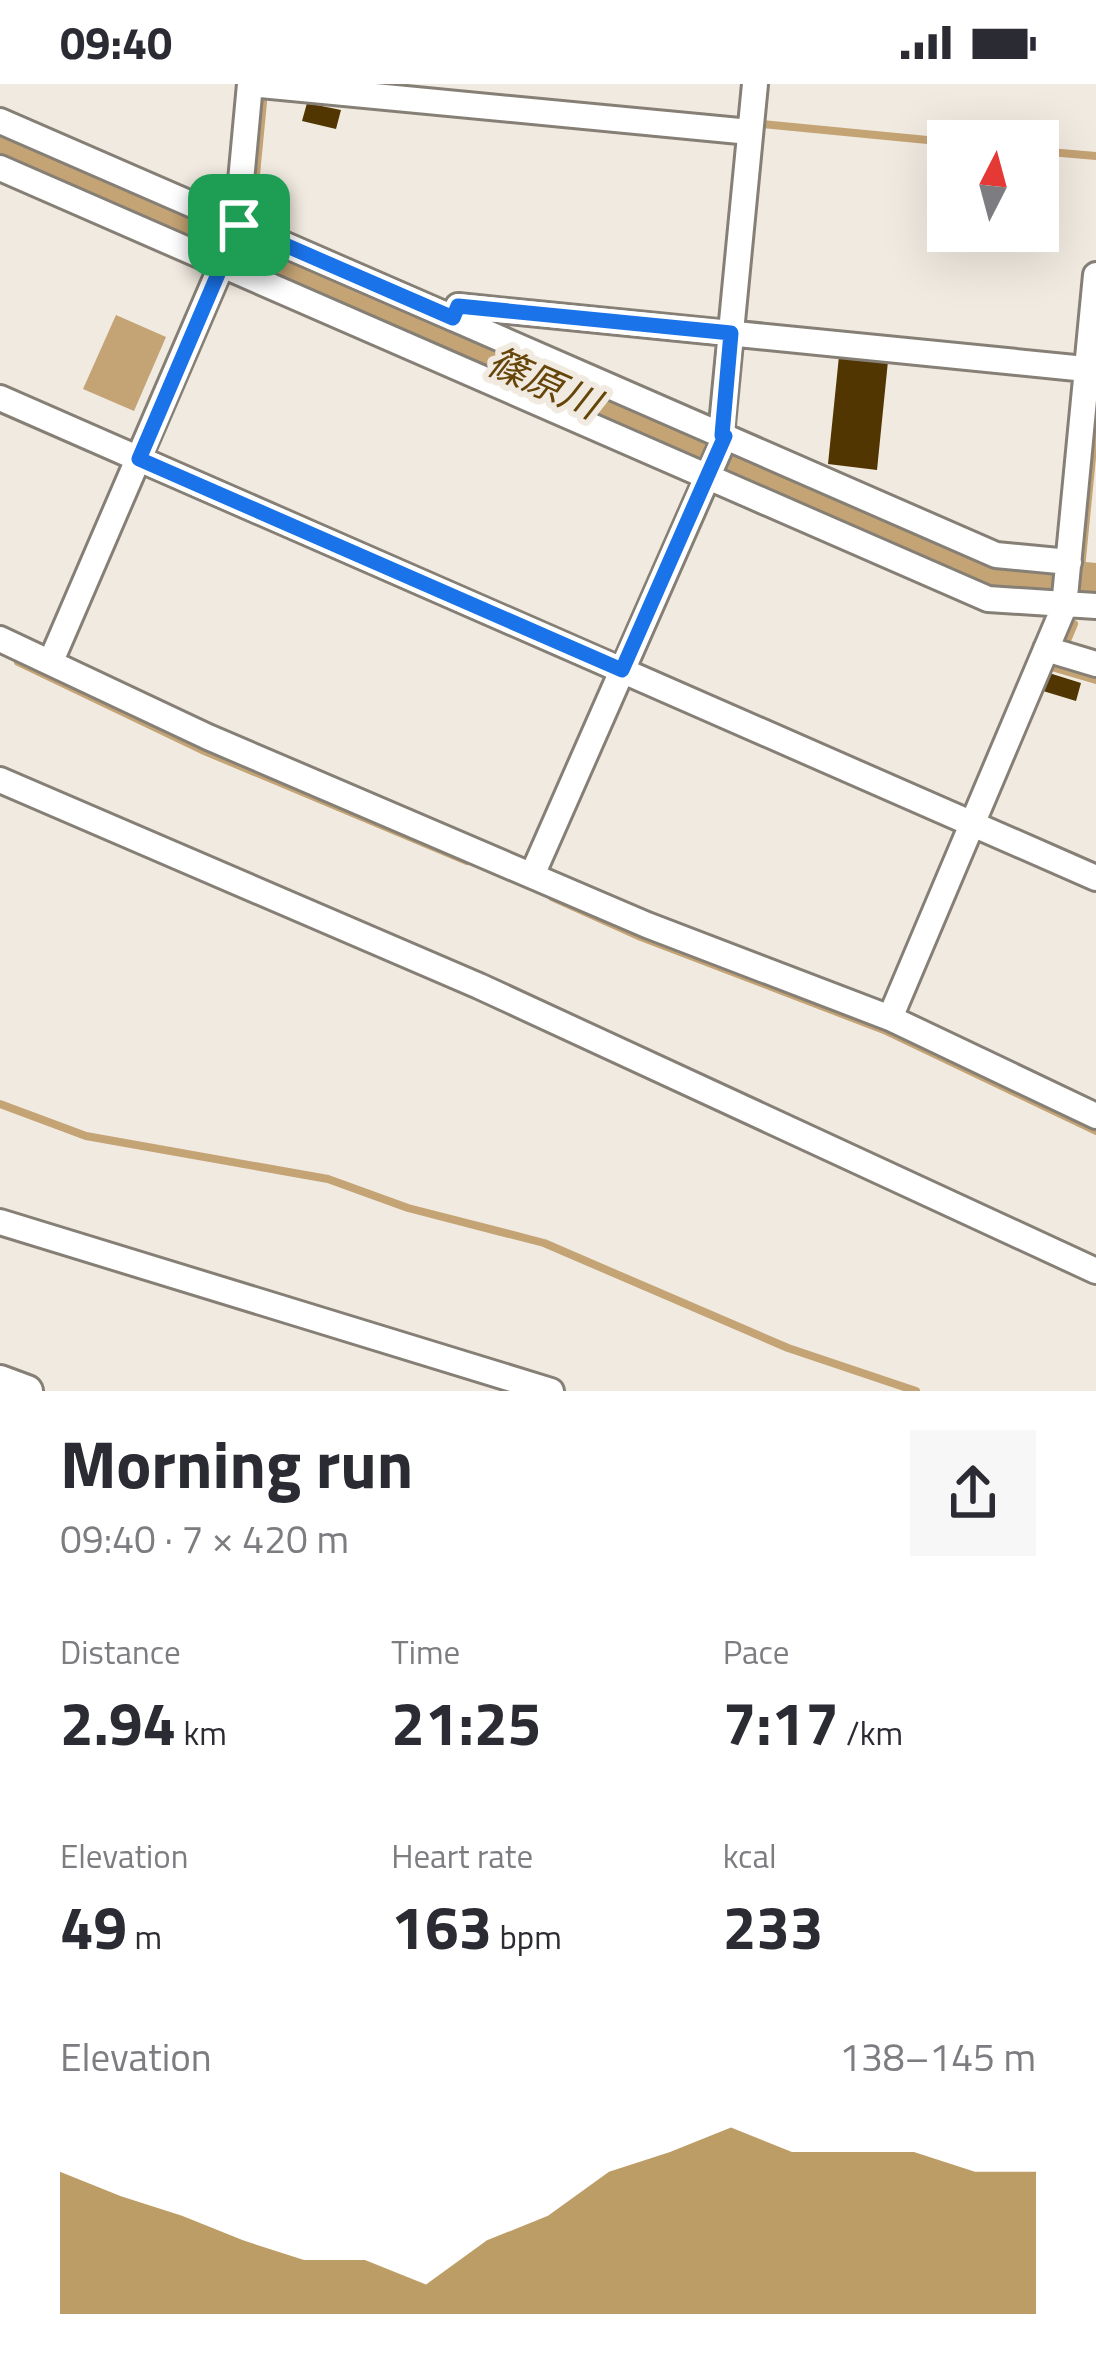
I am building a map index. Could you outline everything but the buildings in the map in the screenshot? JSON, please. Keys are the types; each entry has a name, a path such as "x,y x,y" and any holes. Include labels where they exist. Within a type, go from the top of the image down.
{"street":[{"path":"51,661 237,227 250,84 750,132"},
{"path":"533,873 723,439 754,84"},
{"path":"0,121 996,555 1068,566"},
{"path":"0,168 709,473 988,599 1096,606"},
{"path":"890,1018 1065,602 1092,369 1096,275"},
{"path":"453,318 458,306 1092,369"},
{"path":"0,398 1096,878"},
{"path":"0,640 208,737 647,925 890,1018 1096,1116"},
{"path":"1046,649 1096,664"},
{"path":"0,780 478,986 1096,1271"},
{"path":"0,1222 551,1391"},
{"path":"0,1381 27,1391"}],"shaded area":[{"path":"116,315 166,337 134,411 83,389"}],"waterway":[{"path":"252,216 263,102"},
{"path":"761,124 927,140"},
{"name":"篠原川","path":"0,145 991,577 1096,587"},
{"path":"1059,153 1096,156"},
{"path":"249,253 250,239"},
{"path":"1078,599 1096,417"},
{"path":"1066,643 1074,624"},
{"path":"18,662 202,750 467,861"},
{"path":"1057,665 1055,668 1096,680"},
{"path":"552,897 641,937 884,1030 1096,1131"},
{"path":"0,1104 86,1136 328,1179 408,1208 544,1243 788,1348 916,1391"}],"route":[{"path":"239,225 453,318 458,306 731,333 725,436 622,670 139,459 239,225"}]}
